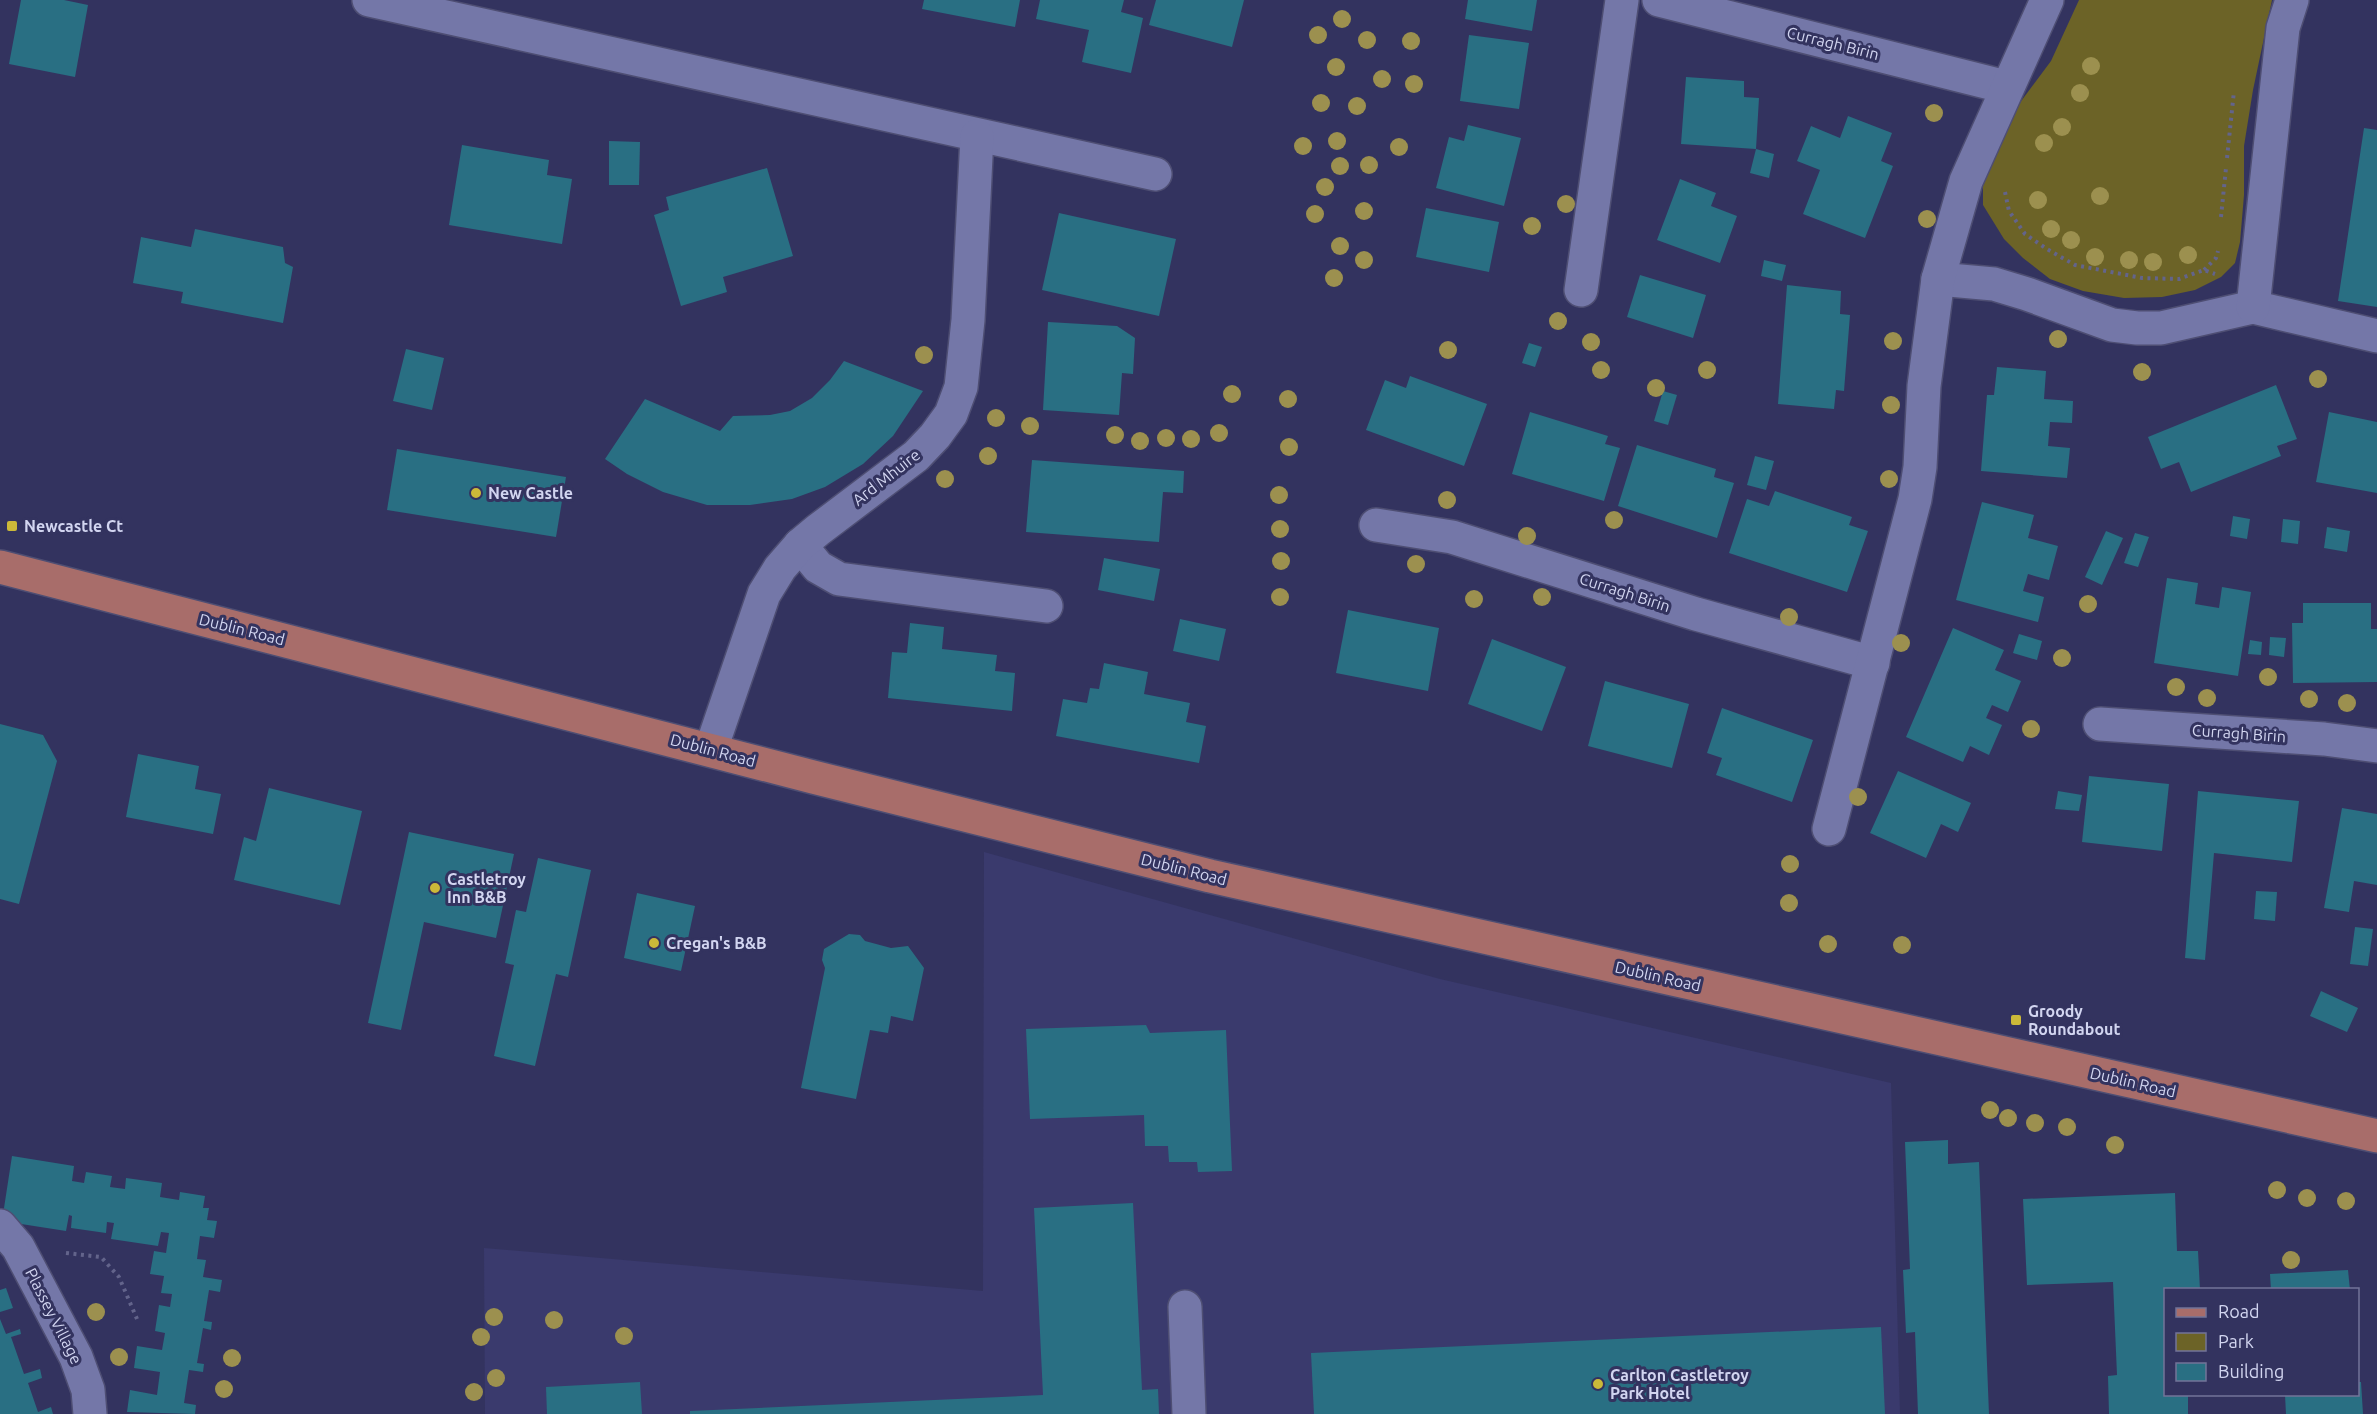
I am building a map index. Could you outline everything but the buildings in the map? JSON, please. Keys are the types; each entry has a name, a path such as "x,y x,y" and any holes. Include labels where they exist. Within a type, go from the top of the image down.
{"main road":[{"name":"Dublin Road","path":"0,567 813,777 1210,876 2377,1136"}],"street":[{"path":"369,0 1155,174"},
{"path":"1581,290 1622,0"},
{"name":"Curragh Birin","path":"1659,0 2006,87"},
{"path":"1829,829 1916,493 1920,467 1924,386 1938,279 1966,181 2006,87 2047,0"},
{"path":"2253,308 2283,28 2292,0"},
{"name":"Ard Mhuire","path":"711,749 764,594 780,568 800,545 916,456 951,414 961,387 969,320 977,136"},
{"path":"1938,279 1994,284 2112,325 2162,328 2253,308 2377,336"},
{"name":"Curragh Birin","path":"1376,525 1452,537 1696,614 1873,663"},
{"path":"800,545 818,567 839,579 1046,606"},
{"name":"Curragh Birin","path":"2100,724 2324,739 2377,746"},
{"name":"Plassey Village","path":"9,1236 76,1357 88,1390 90,1414"},
{"path":"1185,1306 1189,1414"}],"path":[{"path":"2005,189 2009,212 2025,234 2075,265 2142,278 2179,279 2204,270 2221,277"},
{"path":"9,1236 100,1257 119,1277 137,1319"}],"shaded area":[{"path":"984,852 1440,979 1891,1083 1900,1414 485,1414 484,1248 983,1291"}],"green space":[{"path":"2079,0 2272,0 2244,146 2244,195 2240,242 2235,263 2221,277 2195,290 2162,297 2124,298 2083,291 2050,279 2023,258 2004,239 1983,205 1983,179 2016,108 2051,61"}],"place":[{"name":"New Castle","path":"476,493"},
{"name":"Newcastle Ct","path":"12,526"},
{"name":"Castletroy Inn B&B","path":"435,888"},
{"name":"Cregan's B&B","path":"654,943"},
{"name":"Groody Roundabout","path":"2016,1020"},
{"name":"Carlton Castletroy Park Hotel","path":"1598,1384"}]}
